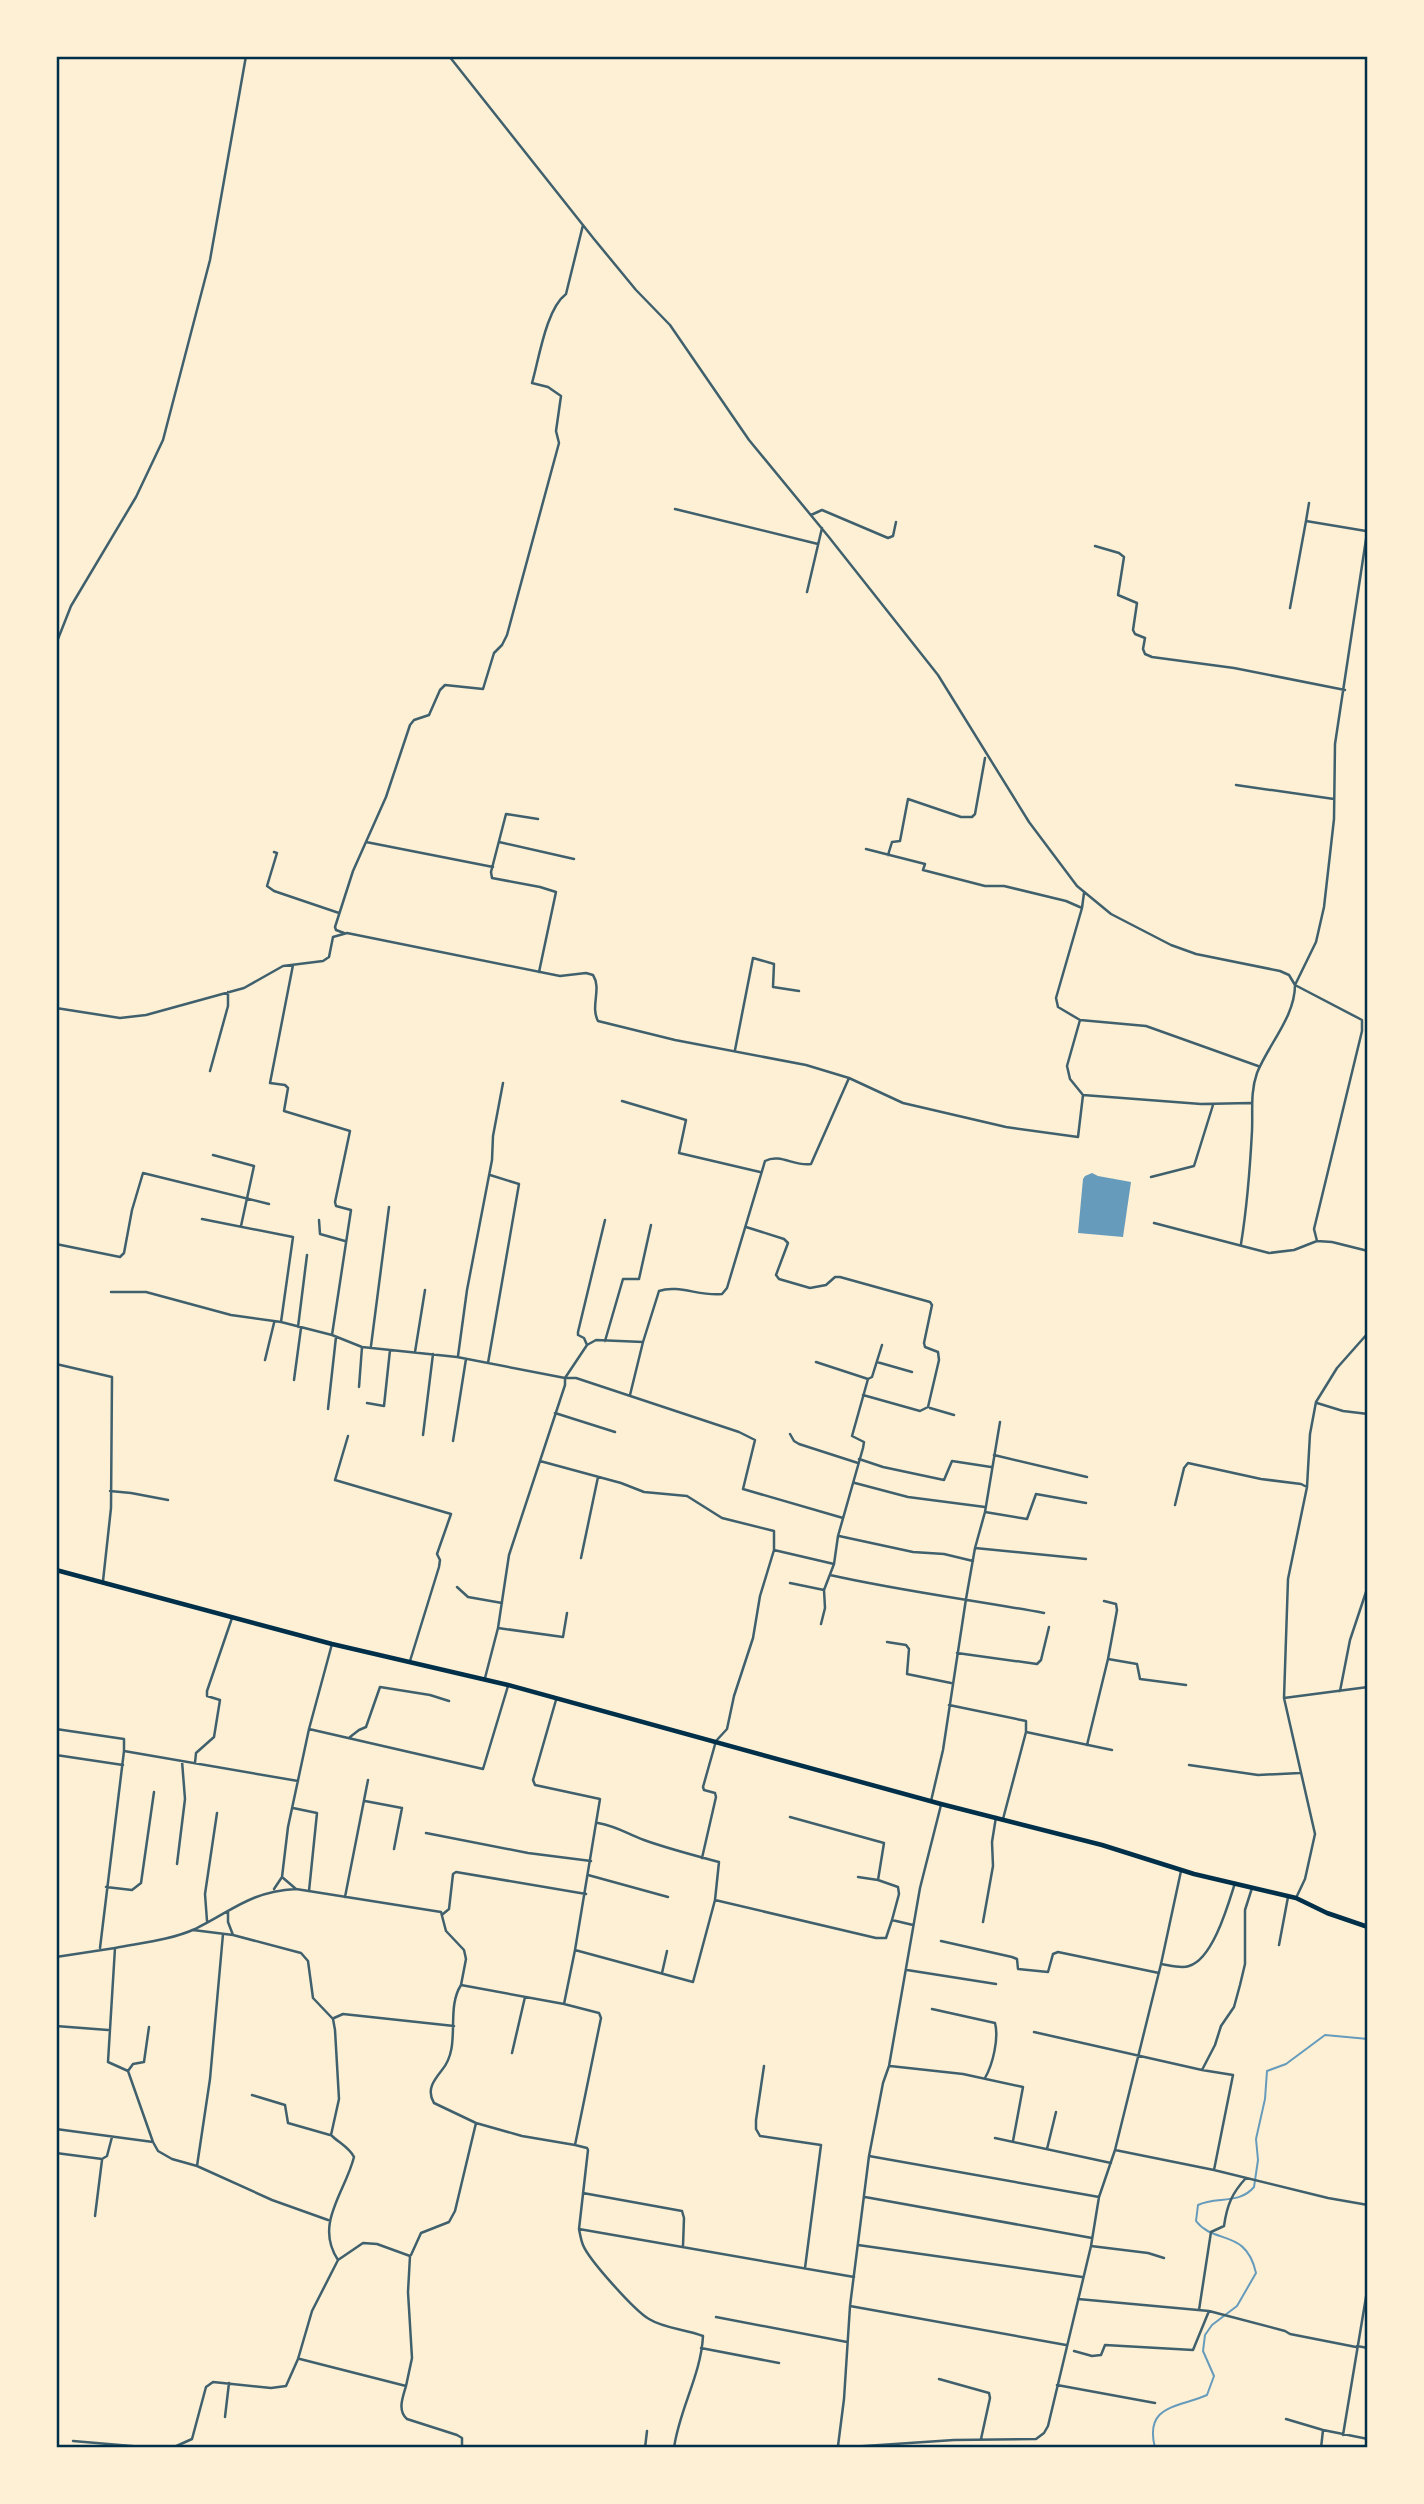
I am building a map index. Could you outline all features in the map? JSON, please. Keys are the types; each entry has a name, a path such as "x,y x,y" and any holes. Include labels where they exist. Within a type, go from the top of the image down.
{"main road":[{"path":"56,1570 332,1644 508,1685 1102,1845 1181,1870 1296,1898 1327,1913 1368,1927"}],"street":[{"path":"56,644 71,606 136,497 163,440 210,260 246,56"},
{"path":"449,56 636,290 670,325 749,440 938,676 1035,832 1084,893 1111,914 1171,945 1196,954 1280,971 1289,975 1295,985 1368,1021"},
{"path":"583,225 566,294 559,299 550,318 532,383 548,387 561,396 556,431 559,443 507,635 494,653 483,689 444,685 429,715 414,720 386,797 365,842 339,914 336,930 539,972 560,975 586,973 593,975 597,981 594,1010 598,1021 675,1040 806,1065 849,1078 904,1103 1006,1127 1078,1138 1083,1095 1067,1073 1067,1066 1080,1020"},
{"path":"1290,608 1309,503"},
{"path":"675,509 818,544"},
{"path":"811,515 822,510 888,538 892,536 896,523"},
{"path":"1241,1244 1252,1134 1251,1103 1260,1066 1289,1011 1295,985 1315,942 1324,907 1334,799 1335,744 1367,528 1306,521"},
{"path":"807,592 822,528"},
{"path":"1095,546 1124,557 1118,595 1138,603 1133,630 1135,634 1145,638 1145,654 1345,690"},
{"path":"888,855 892,842 900,841 908,799 961,817 972,817 975,814 986,756"},
{"path":"1236,785 1334,799"},
{"path":"538,819 506,814 492,878 556,892 539,972"},
{"path":"365,842 493,867"},
{"path":"499,842 574,859"},
{"path":"866,849 925,864 923,870 934,874 985,886 1004,886 1066,901 1082,908"},
{"path":"274,852 277,853 267,886 274,891 339,914"},
{"path":"1084,893 1056,998 1058,1007 1080,1020 1146,1026 1260,1066"},
{"path":"56,1008 120,1017 146,1015 244,988 275,969 323,961 329,957 333,937 347,933"},
{"path":"735,1050 753,958 775,964 773,987 799,991"},
{"path":"293,965 270,1083 288,1088 284,1111 350,1130 335,1202 336,1206 351,1210 334,1336 328,1409"},
{"path":"210,1071 228,1006 228,992"},
{"path":"1317,1241 1314,1229 1362,1031 1362,1020"},
{"path":"630,1395 659,1291 667,1288 710,1296 722,1294 727,1288 765,1161 771,1158 811,1164 849,1078"},
{"path":"457,1357 467,1290 490,1175 493,1136 503,1083"},
{"path":"1083,1095 1213,1104 1251,1103"},
{"path":"622,1101 686,1119 679,1153 760,1172"},
{"path":"1151,1177 1195,1166 1213,1104"},
{"path":"213,1155 254,1166 240,1226"},
{"path":"56,1244 120,1257 124,1253 132,1210 143,1173 269,1204"},
{"path":"488,1363 519,1184 490,1175"},
{"path":"371,1347 389,1207"},
{"path":"202,1219 293,1237 281,1322"},
{"path":"319,1220 320,1234 345,1241"},
{"path":"587,1345 578,1332 605,1220"},
{"path":"1154,1223 1269,1253 1294,1250 1317,1241 1368,1251"},
{"path":"605,1341 623,1279 639,1279 651,1225"},
{"path":"746,1227 788,1242 776,1275 779,1279 810,1288 826,1285 835,1277 840,1277 930,1302 932,1305 924,1343 925,1347 938,1352 939,1360 928,1407"},
{"path":"294,1380 307,1255"},
{"path":"415,1352 425,1290"},
{"path":"111,1292 146,1292 231,1315 281,1322 334,1336 362,1347 457,1357 587,1381 751,1436 755,1440 743,1489 842,1518"},
{"path":"265,1360 274,1321"},
{"path":"1296,1898 1305,1879 1315,1834 1284,1698 1288,1579 1307,1487 1310,1434 1316,1402 1337,1368 1368,1333"},
{"path":"485,1679 498,1628 509,1555 565,1378 587,1345 596,1340 643,1342"},
{"path":"821,1624 825,1608 824,1590 834,1563 842,1518 864,1442 852,1436 868,1379 872,1377 883,1345"},
{"path":"359,1387 362,1347"},
{"path":"367,1403 384,1406 390,1350"},
{"path":"423,1435 433,1354"},
{"path":"453,1441 466,1359"},
{"path":"816,1362 868,1379"},
{"path":"877,1362 912,1372"},
{"path":"56,1364 112,1377 111,1508 103,1582"},
{"path":"863,1395 920,1411 928,1407 954,1415"},
{"path":"1316,1402 1343,1411 1368,1414"},
{"path":"555,1413 615,1432"},
{"path":"931,1801 943,1750 951,1683 1000,1422"},
{"path":"790,1434 799,1444 858,1461 944,1479 952,1461 991,1467"},
{"path":"348,1436 335,1480 451,1514 437,1554 439,1567 410,1661"},
{"path":"994,1455 1087,1477"},
{"path":"539,1461 644,1492 687,1496 722,1518 774,1531 774,1550 760,1596 753,1638 734,1696 727,1729 716,1741 703,1787 704,1790 715,1793 716,1797 702,1858"},
{"path":"1175,1505 1184,1468 1188,1463 1307,1487"},
{"path":"581,1558 598,1477"},
{"path":"854,1483 908,1497 985,1509 1027,1519 1035,1494 1086,1503"},
{"path":"110,1491 168,1500"},
{"path":"838,1536 902,1550 944,1554 973,1561"},
{"path":"975,1548 1086,1559"},
{"path":"774,1550 834,1563"},
{"path":"830,1575 1044,1613"},
{"path":"790,1583 824,1590"},
{"path":"1340,1691 1350,1640 1368,1586"},
{"path":"457,1587 468,1597 502,1603"},
{"path":"1087,1745 1108,1659 1117,1606 1104,1601"},
{"path":"498,1628 563,1637 566,1613"},
{"path":"195,1763 196,1753 214,1737 220,1700 207,1696 207,1691 232,1616"},
{"path":"957,1653 1037,1664 1041,1660 1049,1627"},
{"path":"887,1642 906,1644 909,1649 906,1674 951,1683"},
{"path":"273,1891 282,1877 292,1808 309,1729 332,1644"},
{"path":"1108,1659 1137,1664 1140,1679 1186,1685"},
{"path":"309,1729 483,1769 508,1685"},
{"path":"350,1737 366,1727 380,1687 430,1695 449,1701"},
{"path":"1284,1698 1368,1687"},
{"path":"556,1699 533,1780 535,1785 600,1799 586,1895 564,2004"},
{"path":"949,1705 1026,1721 1026,1732 1003,1819"},
{"path":"56,1729 124,1739 100,1949"},
{"path":"1026,1732 1112,1750"},
{"path":"124,1751 298,1781"},
{"path":"56,1755 123,1765"},
{"path":"177,1864 185,1799 182,1761"},
{"path":"1189,1765 1258,1775 1301,1772"},
{"path":"345,1897 368,1780"},
{"path":"106,1887 132,1890 141,1883 154,1792"},
{"path":"365,1801 402,1808 394,1849"},
{"path":"942,1804 920,1888 889,2066 883,2083 869,2156 850,2306 844,2399 836,2447 1036,2438 1044,2433 1048,2426 1091,2246 1099,2197 1115,2150 1159,1973 1181,1870"},
{"path":"292,1808 317,1813 309,1891"},
{"path":"207,1922 205,1894 217,1813"},
{"path":"790,1817 884,1843 878,1880"},
{"path":"983,1922 993,1866 992,1842 996,1817"},
{"path":"575,1950 693,1982 715,1900 719,1862 639,1838 617,1826 598,1823"},
{"path":"426,1833 528,1853 590,1861"},
{"path":"443,1915 449,1909 453,1874 456,1872 586,1895"},
{"path":"588,1875 668,1897"},
{"path":"282,1877 296,1889"},
{"path":"715,1900 876,1938 886,1938 899,1894 898,1887 858,1877"},
{"path":"1161,1964 1188,1967 1199,1961 1222,1922 1234,1883"},
{"path":"1202,2070 1221,2026 1234,2007 1244,1964 1245,1910 1252,1888"},
{"path":"56,1957 114,1948 194,1930 245,1900 273,1891 296,1889 430,1910 443,1915"},
{"path":"1279,1945 1288,1897"},
{"path":"228,1909 228,1922 233,1935"},
{"path":"443,1915 446,1931 464,1950 466,1959 454,2012 451,2050 445,2067 434,2079 430,2098 433,2103 476,2123 588,2150 579,2229 582,2243 591,2259 630,2304 649,2319 701,2335 703,2338 688,2403 677,2425 674,2448"},
{"path":"892,1920 913,1925"},
{"path":"194,1930 233,1935 302,1952 308,1961 313,1998 333,2019 340,2099 331,2135"},
{"path":"197,2166 210,2079 223,1934"},
{"path":"941,1941 1013,1957 1017,1959 1018,1969 1028,1972 1048,1972 1053,1954 1058,1952 1159,1973"},
{"path":"114,1948 107,2062 128,2071 158,2151 172,2160 197,2166 272,2200 328,2220"},
{"path":"662,1973 667,1951"},
{"path":"907,1970 996,1984"},
{"path":"461,1985 599,2013 601,2018 575,2145"},
{"path":"512,2053 525,1997"},
{"path":"932,2008 995,2023 997,2029 990,2069 985,2078"},
{"path":"333,2019 336,2015 343,2014 454,2026"},
{"path":"56,2026 108,2031"},
{"path":"128,2071 132,2064 144,2063 149,2027"},
{"path":"1034,2032 1233,2075 1214,2170"},
{"path":"764,2066 756,2120 760,2136 821,2145 805,2268"},
{"path":"889,2066 941,2071 1023,2087 1013,2141"},
{"path":"252,2095 285,2105 288,2123 331,2135 339,2144 350,2149 354,2157 337,2204 328,2220 330,2241 338,2260"},
{"path":"1047,2149 1056,2112"},
{"path":"462,2448 462,2438 407,2419 401,2409 412,2358 408,2292 410,2256 421,2233 449,2222 455,2211 476,2123"},
{"path":"56,2129 153,2142"},
{"path":"95,2216 102,2160 107,2156 111,2137"},
{"path":"995,2138 1111,2163"},
{"path":"1115,2150 1368,2205"},
{"path":"56,2153 102,2160"},
{"path":"869,2156 1099,2197"},
{"path":"1199,2310 1210,2232 1224,2226 1227,2203 1246,2178"},
{"path":"583,2193 682,2211 684,2246"},
{"path":"865,2197 1092,2238"},
{"path":"579,2229 854,2277"},
{"path":"172,2448 192,2439 206,2387 213,2382 271,2388 286,2386 298,2359 313,2311 338,2260 363,2243 377,2244 410,2256"},
{"path":"858,2245 1082,2277"},
{"path":"1091,2246 1148,2253 1164,2259"},
{"path":"1343,2435 1367,2291 1368,2270"},
{"path":"1077,2299 1209,2311 1290,2334 1368,2348"},
{"path":"850,2306 1066,2345"},
{"path":"1074,2351 1092,2356 1101,2355 1105,2345 1193,2350 1209,2311"},
{"path":"716,2317 847,2342"},
{"path":"701,2348 779,2363"},
{"path":"298,2359 406,2386"},
{"path":"939,2379 989,2393 981,2440"},
{"path":"225,2417 229,2383"},
{"path":"1056,2385 1155,2403"},
{"path":"1286,2419 1368,2439"},
{"path":"1321,2448 1324,2430"},
{"path":"645,2448 647,2431"},
{"path":"73,2441 155,2448"},
{"path":"925,2442 925,2448"}],"water":[{"path":"1092,1173 1131,1182 1123,1237 1078,1233 1083,1179"}],"waterway":[{"path":"1155,2448 1154,2423 1159,2416 1174,2406 1207,2395 1214,2376 1203,2351 1205,2335 1212,2325 1237,2306 1256,2273 1245,2249 1203,2228 1196,2221 1198,2205 1241,2196 1254,2187 1258,2160 1256,2139 1265,2099 1267,2071 1286,2064 1325,2035 1368,2039"}]}
